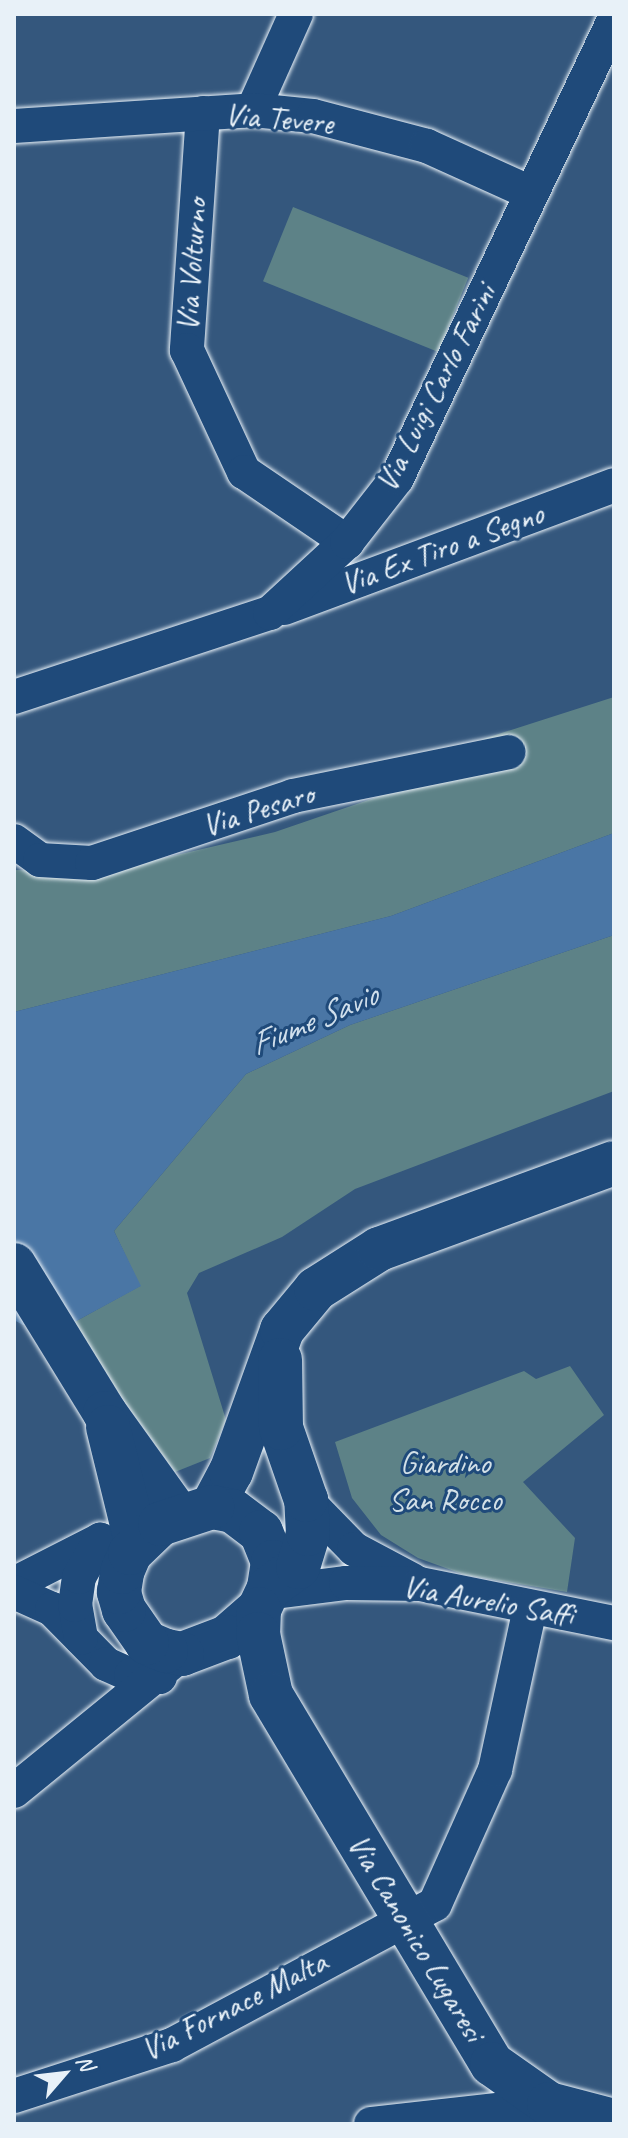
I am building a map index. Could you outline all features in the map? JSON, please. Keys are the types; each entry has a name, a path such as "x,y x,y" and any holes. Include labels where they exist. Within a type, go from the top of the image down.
{"street":[{"path":"253,110 296,14"},
{"name":"Via Luigi Carlo Farini","path":"14,697 270,613 347,542 397,478 614,20"},
{"name":"Via Tevere","path":"14,126 253,110 313,116 427,146 531,193"},
{"name":"Via Volturno","path":"203,113 187,350 244,472 347,542"},
{"name":"Via Ex Tiro a Segno","path":"270,613 614,485"},
{"name":"Via Pesaro","path":"14,841 40,860 92,863 293,796 509,752"},
{"path":"207,1498 282,1330 316,1289 379,1249 614,1163"},
{"path":"14,1265 105,1413 207,1498 233,1511 261,1532 273,1562 258,1634 271,1695"},
{"path":"14,1791 181,1660 227,1637 298,1567 306,1550 298,1482 278,1400 282,1330"},
{"path":"105,1413 122,1546 119,1592 124,1610 147,1643 181,1660 271,1695"},
{"path":"81,1638 75,1605 79,1577 122,1546 207,1498 260,1458 298,1482 354,1549 420,1584"},
{"path":"14,1584 122,1546"},
{"name":"Via Aurelio Saffi","path":"265,1597 346,1583 420,1584 614,1623"},
{"path":"14,1592 45,1604 120,1672 181,1660"},
{"name":"Via Fornace Malta","path":"14,2096 172,2045 435,1904 495,1770 530,1608"},
{"name":"Via Canonico Lugaresi","path":"271,1695 492,2064 549,2104 614,2121"},
{"path":"371,2124 549,2104"}],"green space":[{"path":"293,207 468,278 438,352 263,281"},
{"path":"614,697 614,833 391,916 14,1012 14,870 103,872 275,832 488,759 483,739"},
{"path":"614,935 614,1091 355,1189 282,1237 199,1273 187,1293 226,1420 210,1458 175,1472 69,1325 140,1286 114,1231 246,1074 350,1025"},
{"name":"Giardino San Rocco","path":"570,1366 604,1415 523,1482 575,1538 567,1592 465,1575 418,1558 381,1535 352,1498 335,1442 524,1371 536,1379"}],"water":[{"name":"Fiume Savio","path":"614,833 614,935 350,1025 246,1074 114,1231 141,1286 69,1325 23,1325 14,1320 14,1012 391,916"}]}
